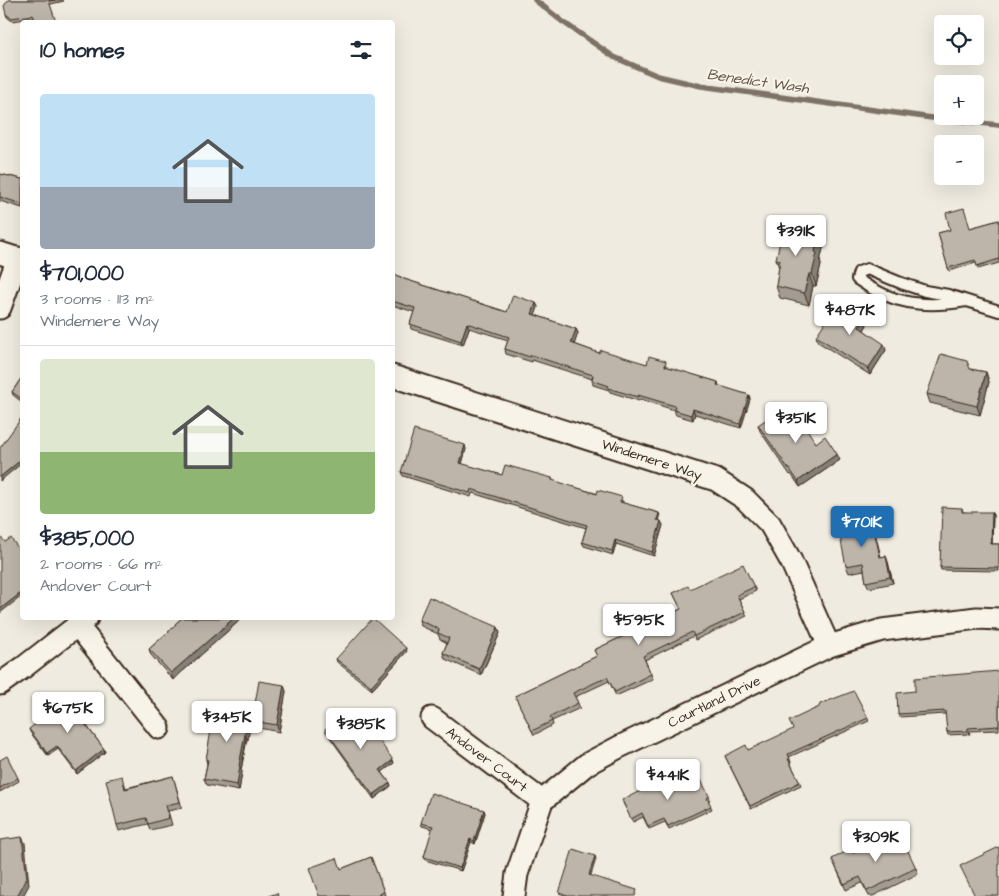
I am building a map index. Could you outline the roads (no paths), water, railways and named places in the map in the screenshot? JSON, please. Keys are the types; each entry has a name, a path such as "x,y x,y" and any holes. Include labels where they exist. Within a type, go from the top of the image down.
{"street":[{"path":"0,308 13,257"},
{"name":"Windemere Way","path":"395,377 716,480 745,498 770,524 791,561 829,646"},
{"name":"Courtland Drive","path":"542,800 587,764 619,746 829,646 882,630 977,618 999,619"},
{"path":"0,684 82,621 159,728"},
{"name":"Andover Court","path":"432,718 542,800"},
{"path":"514,896 517,874 542,800"}],"lane":[{"path":"966,301 944,305 920,305 895,300 872,290 857,279 859,272 867,269 901,283 948,295 999,311"}],"waterway":[{"name":"Benedict Wash","path":"535,0 614,57 658,76 701,86 932,118 999,125"}]}
